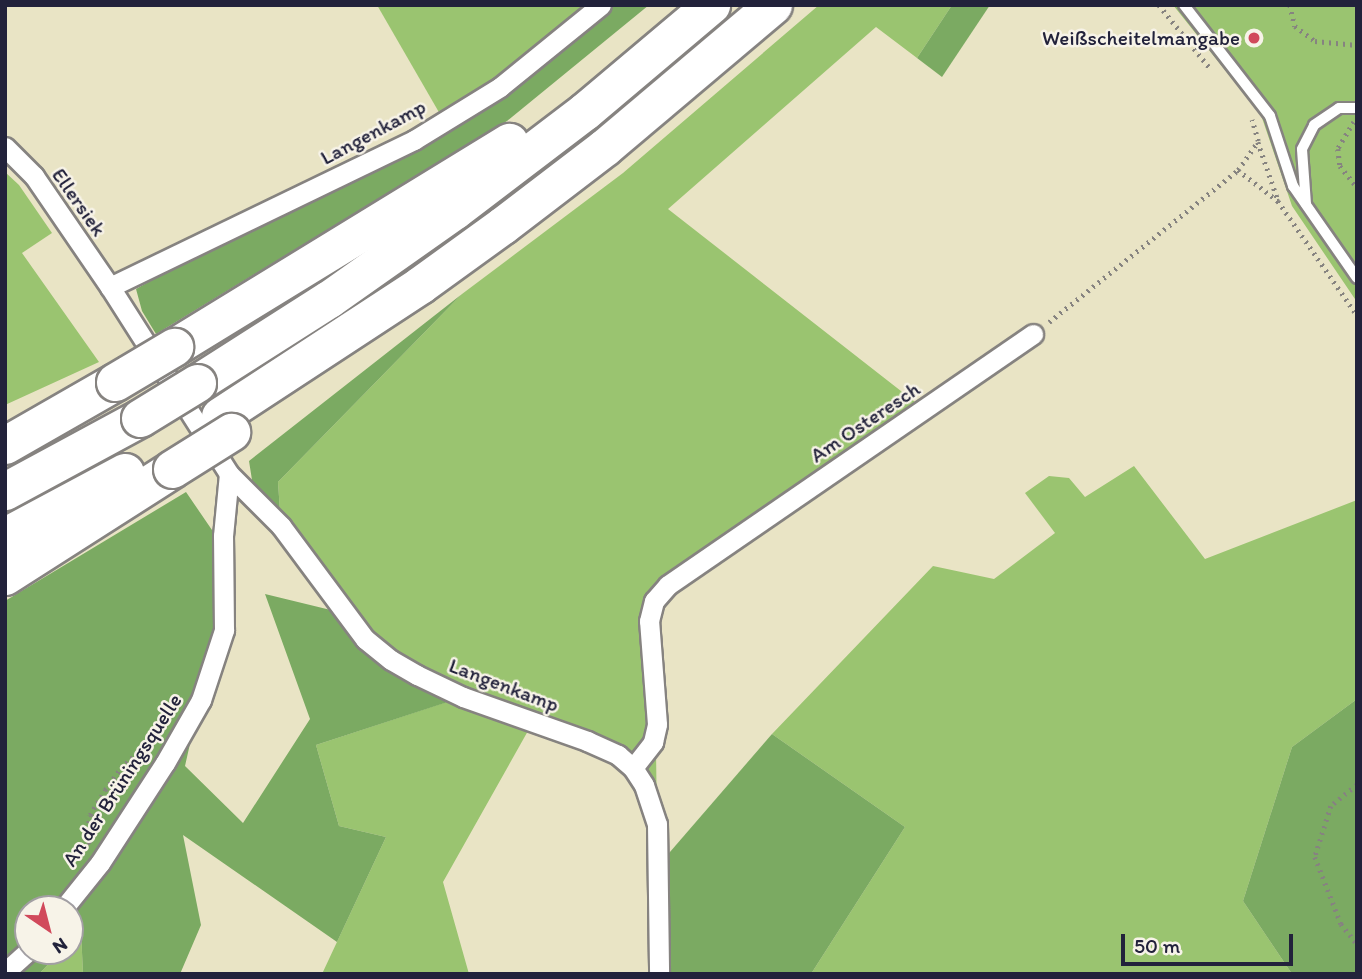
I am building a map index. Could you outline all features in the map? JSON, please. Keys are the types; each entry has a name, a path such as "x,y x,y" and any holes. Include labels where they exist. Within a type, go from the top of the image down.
{"highway":[{"path":"5,445 116,382 484,159 561,106 683,5"},
{"path":"5,491 140,418 329,299 455,210 585,111 711,5"},
{"path":"5,576 168,460 226,424 503,225 605,147 768,10"},
{"path":"5,536 168,460"}],"street":[{"name":"Langenkamp","path":"110,287 414,140 500,87 601,5"},
{"name":"Ellersiek","path":"5,147 34,176 110,287"},
{"path":"110,287 229,474"},
{"name":"Am Osteresch","path":"633,768 653,742 656,724 649,621 654,601 668,584 1033,334"},
{"name":"Langenkamp","path":"229,474 281,526 365,639 408,670 463,697 618,755 633,768"},
{"name":"An der Brüningsquelle","path":"74,895 100,863 165,763 201,700 222,643 223,536 229,474"},
{"path":"633,768 644,785 657,824 659,974"}],"lane":[{"path":"1184,5 1270,116 1293,186 1357,278"},
{"path":"1306,205 1302,149 1314,125 1339,108 1357,108"}],"path":[{"path":"1159,5 1218,78"},
{"path":"1290,5 1295,26 1315,41 1357,45"},
{"path":"1243,110 1252,120 1278,201 1357,315"},
{"path":"1357,118 1338,149 1340,166 1357,187"},
{"path":"1033,334 1238,170 1258,141"},
{"path":"1238,170 1278,201"},
{"path":"100,863 86,837 90,815 121,768 162,731"},
{"path":"1357,785 1331,806 1315,857 1341,925 1357,944"}],"green space":[{"path":"377,5 601,5 444,121"},
{"path":"601,5 649,5 507,121 156,334 142,311 136,289 326,182 414,140"},
{"path":"819,5 952,5 917,58 876,27 668,209 924,409 654,601 657,824 633,768 533,722 443,882 469,974 322,974 386,837 339,826 316,745 462,697 391,660 281,526 278,482 462,294 623,173"},
{"path":"952,5 990,5 942,77 917,58"},
{"path":"1173,5 1357,5 1357,302 1292,206 1261,115"},
{"path":"5,172 19,185 52,233 22,253 99,362 5,405"},
{"path":"462,294 278,482 281,526 255,499 249,461"},
{"path":"1134,466 1205,559 1357,500 1357,699 1292,747 1243,901 1292,974 811,974 905,827 772,734 933,566 994,579 1055,533 1025,493 1049,476 1069,478 1085,497"},
{"path":"186,492 212,530 223,536 225,589 185,766 243,823 310,719 265,594 343,613 365,639 463,697 316,745 339,826 386,837 337,942 183,835 201,925 180,974 83,974 84,895 14,895 14,965 48,965 39,974 5,974 5,601"},
{"path":"1357,699 1357,974 1292,974 1243,901 1292,747"},
{"path":"772,734 905,827 811,974 659,974 657,867"},
{"path":"48,965 83,965 83,974 39,974"}],"place":[{"name":"Weißscheitelmangabe","path":"1254,38"}]}
